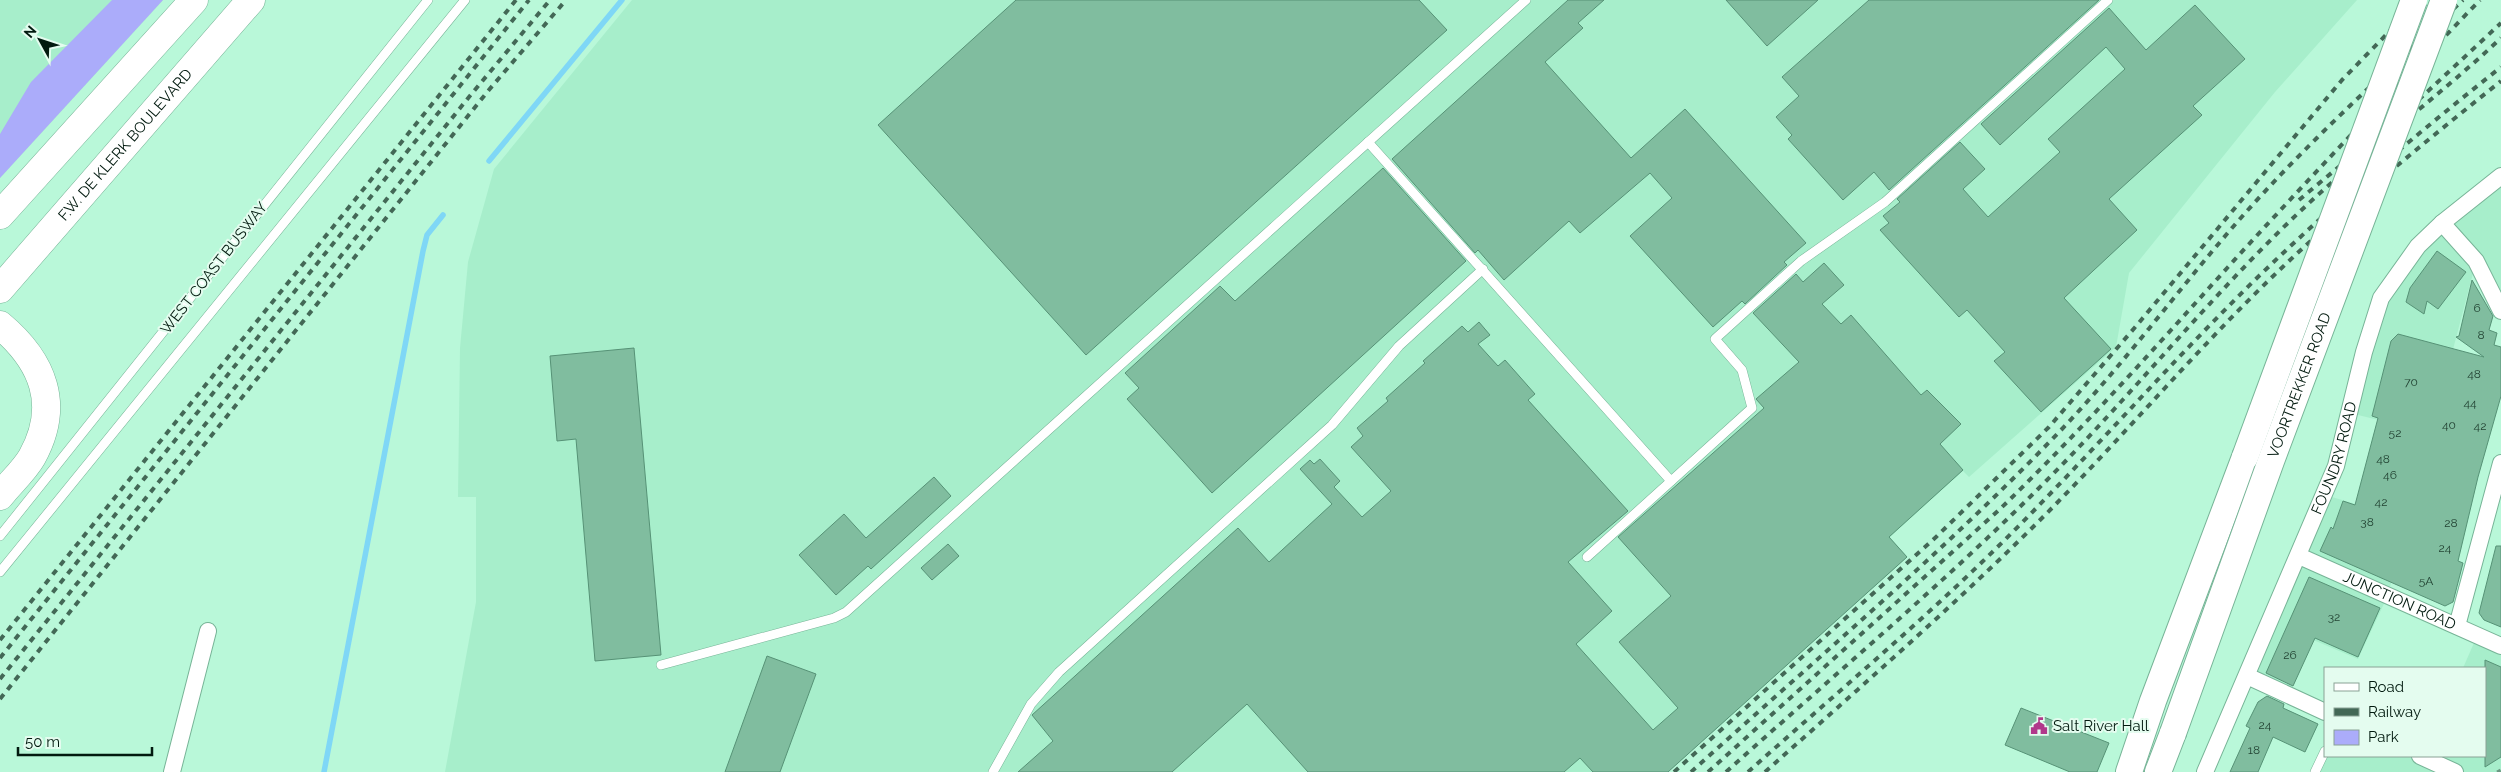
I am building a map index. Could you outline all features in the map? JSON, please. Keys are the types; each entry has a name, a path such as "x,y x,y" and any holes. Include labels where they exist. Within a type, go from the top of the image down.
{"highway":[{"path":"0,214 194,0"},
{"name":"F.W. DE KLERK BOULEVARD","path":"0,289 251,0"},
{"path":"0,479 18,458 28,440 32,412 30,386 7,339"},
{"path":"0,496 31,458 42,435 48,408 42,378 29,354 7,339"}],"main road":[{"name":"VOORTREKKER ROAD","path":"2129,772 2153,702 2414,0"},
{"name":"VOORTREKKER ROAD","path":"2158,772 2268,470 2444,0"}],"street":[{"name":"FOUNDRY ROAD","path":"2205,772 2336,466 2364,352 2381,298 2418,246 2442,223 2501,176"},
{"path":"2442,223 2476,261 2501,311"},
{"path":"2457,626 2501,463"},
{"name":"JUNCTION ROAD","path":"2299,556 2501,646"},
{"path":"172,772 208,631"},
{"path":"2246,676 2324,712"},
{"path":"2422,757 2455,772"}],"lane":[{"name":"WEST COAST BUSWAY","path":"0,536 428,0"},
{"path":"0,572 465,0"},
{"path":"1587,557 1752,408 1742,370 1715,339 1801,261 1885,202 2108,0"},
{"path":"661,665 834,618 846,612 1523,1"},
{"path":"1368,142 1671,481"},
{"path":"993,772 1031,704 1059,672 1332,425 1399,346 1483,269"},
{"path":"2315,772 2324,754"}],"path":[{"path":"2497,772 2501,770"}],"shaded area":[{"path":"0,0 163,0 0,178"},
{"path":"632,0 2357,0 2275,92 2129,273 2116,347 1969,477 1963,471 1890,537 1907,557 1668,772 445,772 476,602 476,497 458,497 460,348 468,262 494,169"},
{"path":"2501,176 2501,311 2476,262 2431,433 2350,413 2398,272"},
{"path":"2325,495 2407,519 2388,595 2358,659 2311,639 2287,695 2247,676"},
{"path":"2477,636 2501,646 2501,772 2315,772 2324,757 2422,757 2442,766 2446,757 2486,757 2486,667 2463,667"}],"green space":[{"path":"112,0 163,0 0,178 0,134 31,82"}],"building":[{"path":"1016,0 1419,0 1447,30 1086,355 878,125"},
{"path":"1568,0 1604,0 1578,23 1583,28 1545,62 1631,158 1685,109 1806,243 1784,262 1787,265 1745,304 1742,301 1713,327 1630,236 1672,198 1650,173 1580,233 1569,221 1504,280 1478,250 1475,253 1392,159"},
{"path":"1726,0 1818,0 1767,46"},
{"path":"1869,0 2099,0 1889,190 1874,172 1843,200 1788,139 1792,135 1776,117 1799,96 1782,77"},
{"path":"2195,5 2245,59 2193,106 2202,115 2109,199 2137,230 2064,298 2111,349 2041,412 1994,361 2005,352 1967,310 1959,317 1880,230 1889,223 1883,216 1900,202 1897,199 1960,142 1985,169 1963,189 1988,217 2060,152 2048,139 2125,69 2106,47 2000,145 1981,124 2109,8 2146,50"},
{"path":"1383,168 1466,261 1212,493 1127,399 1139,388 1125,373 1220,286 1235,301"},
{"path":"2437,251 2466,272 2438,309 2427,301 2424,314 2406,302 2410,288"},
{"path":"1824,263 1844,285 1822,304 1841,324 1851,315 1921,395 1927,390 1961,424 1940,444 1963,470 1889,537 1907,557 1668,772 1593,772 1580,758 1564,772 1308,772 1247,704 1172,772 1018,772 1053,741 1032,715 1238,528 1269,562 1332,504 1300,469 1310,460 1314,464 1320,459 1340,481 1334,487 1362,517 1391,491 1351,447 1363,436 1357,428 1388,401 1386,398 1462,326 1468,332 1479,322 1490,335 1478,344 1498,366 1505,360 1535,394 1528,400 1628,511 1568,562 1612,611 1576,644 1653,730 1678,708 1619,642 1671,596 1618,537 1764,408 1756,399 1799,362 1753,313 1796,274 1803,282"},
{"path":"2472,280 2493,316 2489,330 2497,333 2494,345 2501,347 2501,396 2478,477 2458,561 2463,563 2453,602 2445,606 2320,551 2331,527 2333,529 2343,501 2355,505 2378,418 2372,416 2391,341 2398,334 2484,357 2456,337 2459,336"},
{"path":"634,348 661,655 595,661 576,439 557,441 550,356"},
{"path":"934,477 951,496 871,569 868,566 836,595 799,555 844,514 866,538"},
{"path":"948,544 959,556 932,580 921,568"},
{"path":"2496,546 2501,546 2501,627 2484,620 2479,613"},
{"path":"2309,577 2380,608 2358,657 2315,638 2293,686 2266,673"},
{"path":"767,656 816,674 780,772 725,772"},
{"path":"2485,660 2501,667 2501,757 2485,767 2486,667"},
{"path":"2267,696 2284,704 2283,708 2318,724 2305,752 2273,737 2258,772 2230,772 2250,728 2246,726 2258,702"},
{"name":"Salt River Hall","path":"2021,708 2109,743 2097,772 2070,772 2005,745"}],"waterway":[{"path":"489,161 622,0"},
{"path":"324,772 423,251 427,235 443,215"}],"railway":[{"path":"0,640 516,0"},
{"path":"0,658 529,0"},
{"path":"0,679 469,97 550,0"},
{"path":"0,699 488,91 566,0"},
{"path":"1674,772 1936,537 2049,427 2342,80 2420,0"},
{"path":"1691,772 1880,604 2018,474 2106,380 2232,228 2287,168 2344,111 2463,0"},
{"path":"1708,772 1999,510 2121,385 2238,256 2480,0"},
{"path":"2299,200 2412,106 2501,23"},
{"path":"1726,772 1932,590 2012,515 2081,445 2229,283 2290,221 2501,38"},
{"path":"1748,772 1980,564 2051,493 2261,274 2379,168 2501,67"},
{"path":"1765,772 1935,620 2035,525 2207,343 2294,256 2381,179 2501,81"}],"place":[{"name":"Salt River Hall","path":"2039,726"}]}
